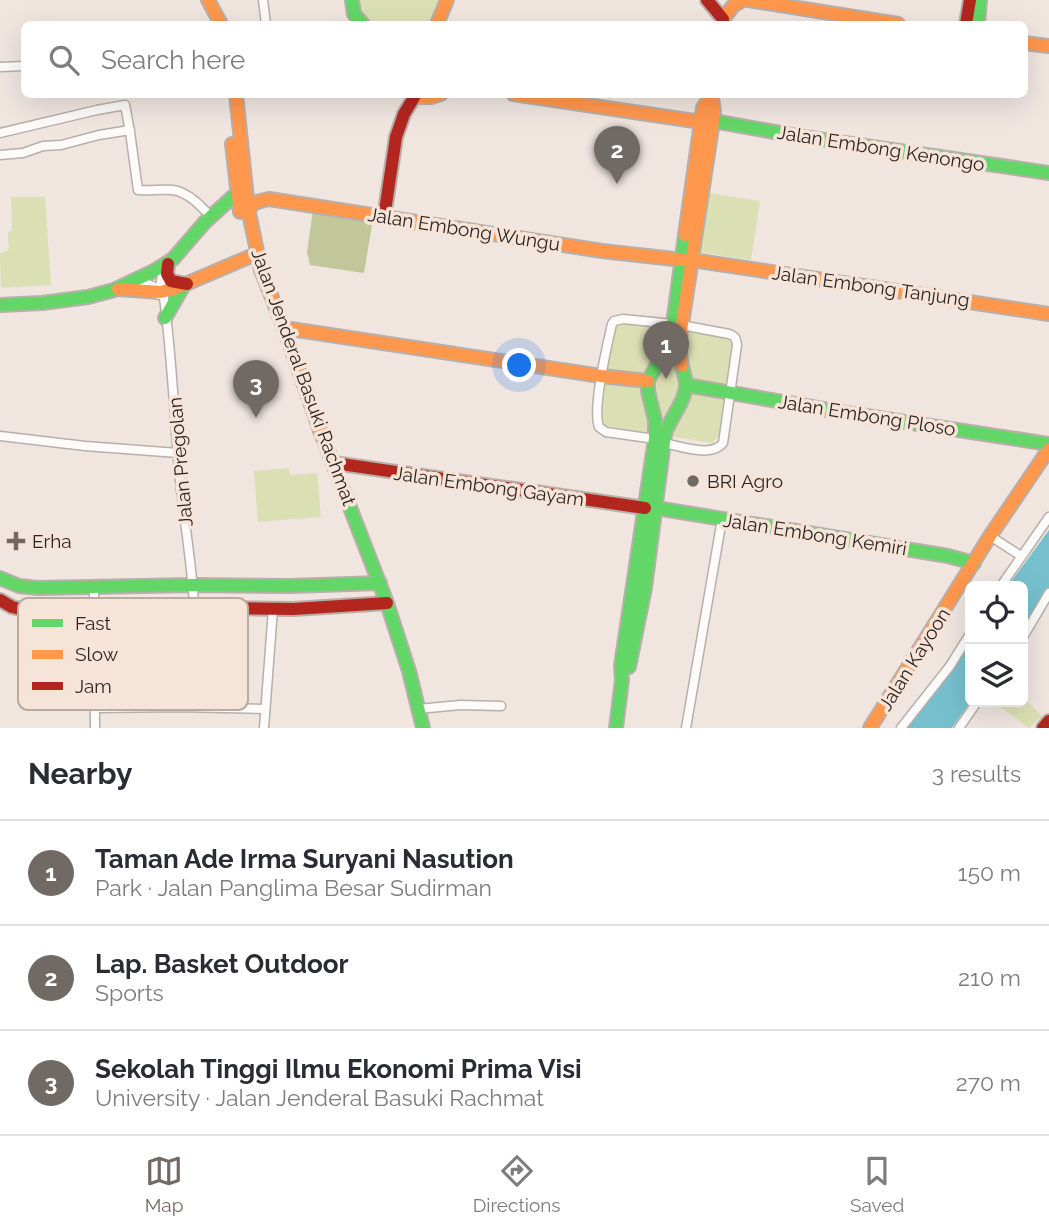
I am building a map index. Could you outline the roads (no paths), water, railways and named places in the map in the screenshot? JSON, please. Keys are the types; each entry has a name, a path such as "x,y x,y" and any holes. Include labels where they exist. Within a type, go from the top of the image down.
{"street":[{"path":"200,0 210,21"},
{"path":"208,0 219,21"},
{"path":"263,0 266,21"},
{"path":"352,0 358,21"},
{"path":"438,21 447,0"},
{"path":"707,0 721,21"},
{"path":"723,21 733,6 745,0 879,21"},
{"path":"966,21 970,0"},
{"path":"978,21 980,0"},
{"path":"1028,43 1049,46"},
{"path":"0,67 21,66"},
{"name":"Jalan Jenderal Basuki Rachmat","path":"227,98 237,193 249,257 313,425 377,578"},
{"name":"Jalan Jenderal Basuki Rachmat","path":"236,98 248,208 261,270 377,578"},
{"path":"384,218 396,137 404,114 414,98"},
{"name":"Jalan Embong Kenongo","path":"541,98 1049,173"},
{"path":"616,728 622,680 621,666 660,441 683,398 685,385 677,325 707,122 703,108 709,98"},
{"path":"0,133 97,110 126,107 138,190 181,192 211,217"},
{"path":"0,155 23,153 43,146 61,145 130,130"},
{"path":"0,305 75,300 114,289 165,266 237,193"},
{"name":"Jalan Embong Wungu","path":"248,208 269,199 602,251 687,260"},
{"path":"114,289 156,294 186,285 249,257"},
{"name":"Jalan Embong Tanjung","path":"687,260 1049,314"},
{"path":"165,266 171,281 186,285"},
{"name":"Jalan Pregolan","path":"165,266 156,294 164,299 194,598"},
{"path":"165,318 186,285"},
{"path":"623,319 677,325 734,336 737,345 721,447 704,450 606,432 599,427 597,417 601,381 614,321 623,319"},
{"path":"660,441 648,381 677,325"},
{"path":"284,328 601,381 648,381"},
{"name":"Jalan Embong Ploso","path":"685,385 1049,446"},
{"path":"0,436 178,453"},
{"name":"Jalan Kayoon","path":"870,728 1049,446"},
{"name":"Jalan Embong Gayam","path":"334,463 650,508"},
{"name":"Jalan Embong Kemiri","path":"650,508 948,556 974,563"},
{"path":"1004,581 1049,517"},
{"path":"686,728 722,519"},
{"path":"990,536 1021,556"},
{"path":"0,578 28,588 290,586 352,584 377,578 409,671 423,728"},
{"path":"352,584 361,596 355,605"},
{"path":"94,587 94,598"},
{"path":"1028,629 1049,593"},
{"path":"0,600 18,608"},
{"path":"248,608 387,603"},
{"path":"264,728 273,609"},
{"path":"901,728 950,666 965,642"},
{"path":"418,709 460,705 501,706"},
{"path":"959,728 974,707"},
{"path":"248,709 265,709"},
{"path":"95,728 96,710"},
{"path":"1043,728 1049,721"}],"water":[{"path":"1049,530 1049,589 1028,620 1028,581 1012,581"},
{"path":"965,646 967,707 952,728 907,728"}],"place":[{"name":"Lap. Basket Outdoor","path":"617,184"},
{"name":"Taman Ade Irma Suryani Nasution","path":"666,379"},
{"name":"Sekolah Tinggi Ilmu Ekonomi Prima Visi","path":"256,418"},
{"name":"BRI Agro","path":"693,481"},
{"name":"Erha","path":"16,541"}]}
